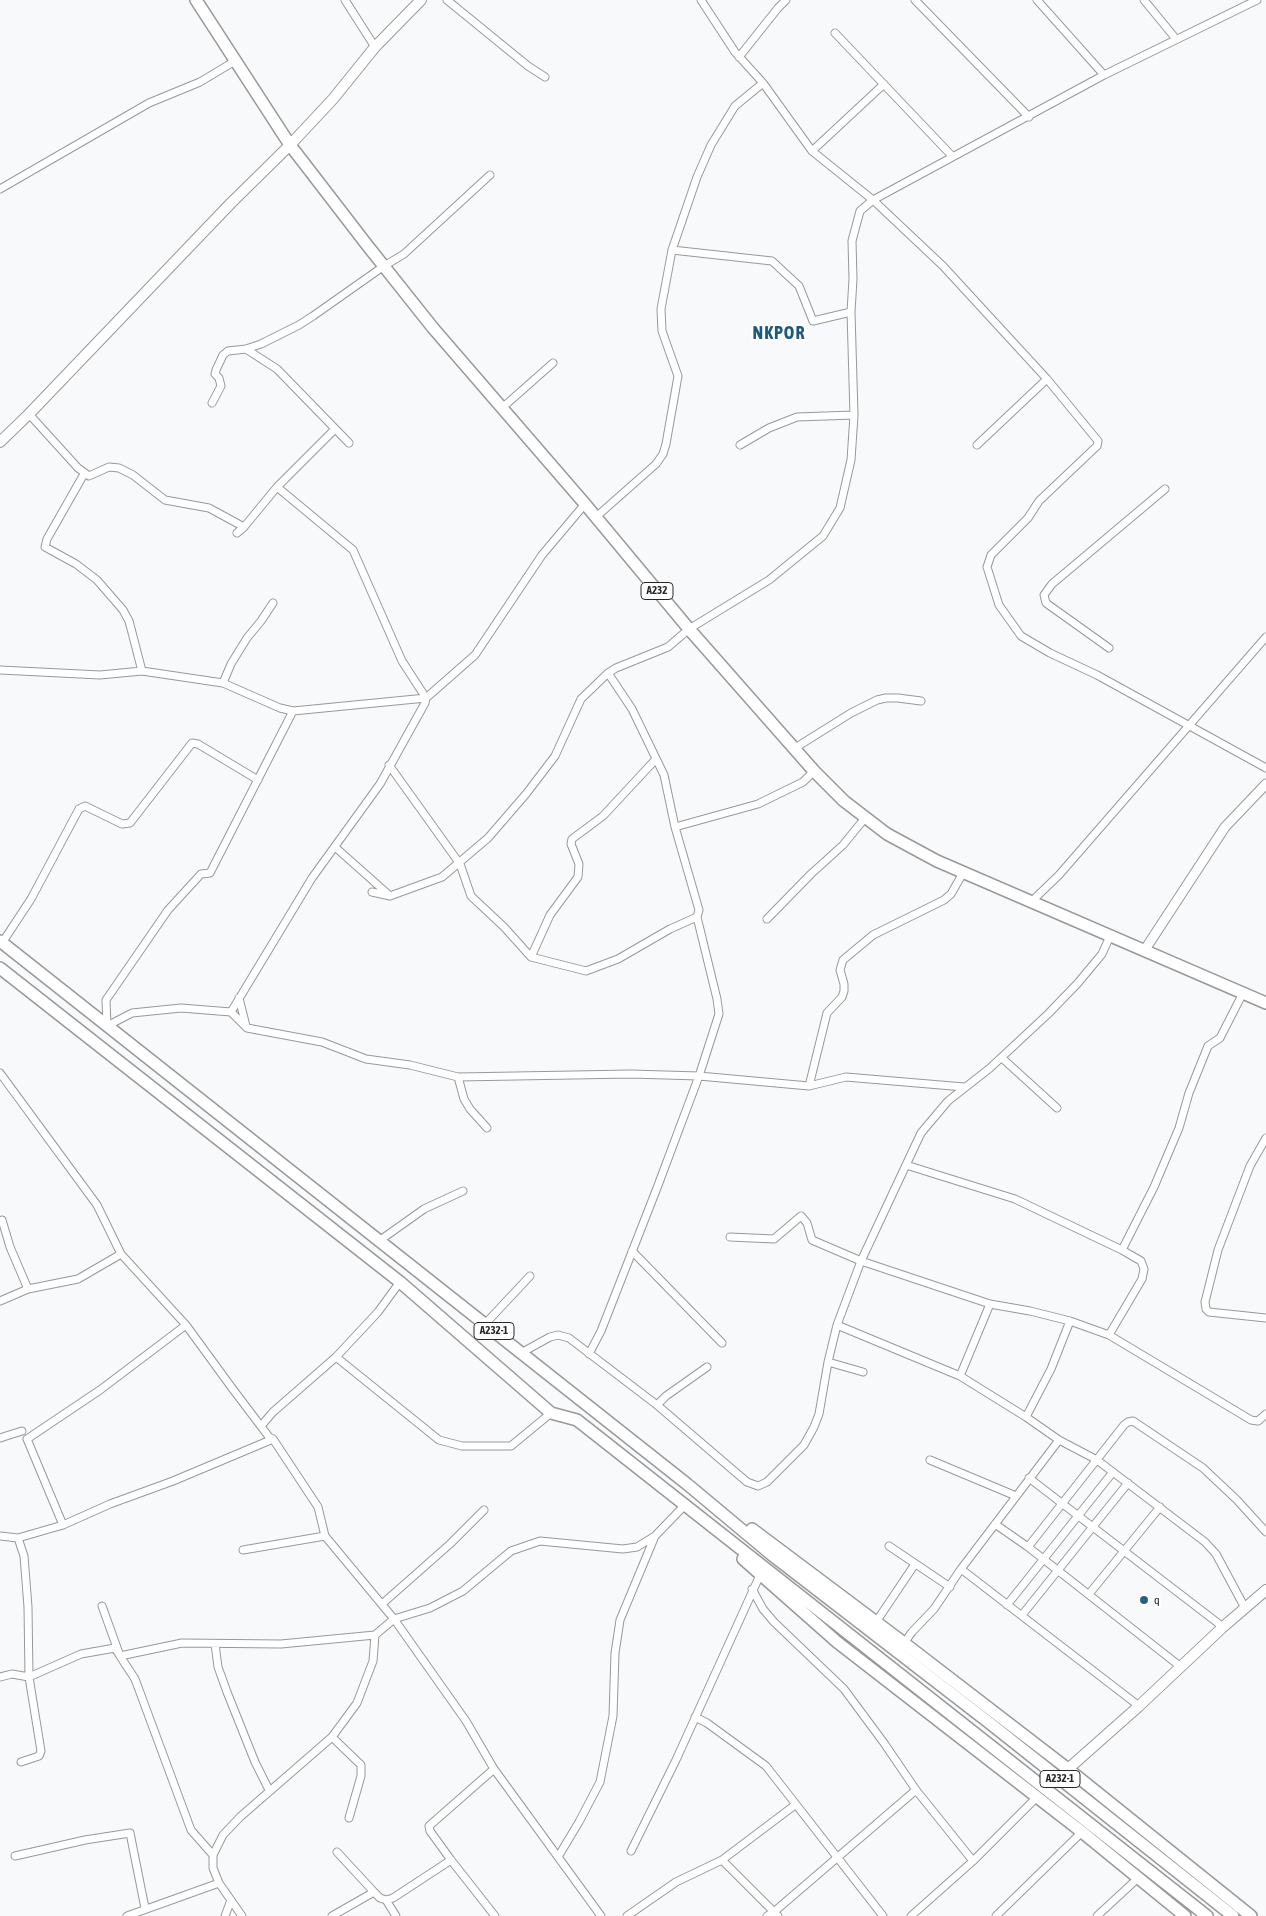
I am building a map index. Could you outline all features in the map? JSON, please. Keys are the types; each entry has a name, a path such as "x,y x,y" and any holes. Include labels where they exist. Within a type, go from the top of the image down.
{"main road":[{"name":"A232","path":"196,0 290,145 384,266 502,408 586,504 689,629 814,771 844,801 865,818 903,843 963,873 1266,1003"},
{"path":"0,442 231,203 290,145 333,99 375,47 422,0"},
{"name":"A232-1","path":"1,942 687,1484 772,1554 1233,1916"},
{"name":"A232-1","path":"0,968 400,1282 551,1413 577,1420 1207,1916"},
{"path":"687,1484 757,1532 904,1643 1068,1769 1251,1916"},
{"path":"680,1503 837,1642 1082,1832 1137,1879 1185,1916"},
{"path":"1068,1769 1266,1590"}],"street":[{"path":"345,0 375,47"},
{"path":"448,0 528,66 546,77"},
{"path":"701,0 739,57 763,82 812,151 873,200 943,266 1046,380 1098,441 1097,446 1039,501 1028,518 991,555 987,568 998,605 1021,636 1050,653 1097,675 1266,768"},
{"path":"739,57 786,0"},
{"path":"915,0 1029,117"},
{"path":"1037,0 1104,74"},
{"path":"1144,0 1176,39"},
{"path":"372,892 390,896 442,877 460,864 488,838 526,794 554,756 582,699 608,673 616,668 668,648 689,629 769,580 823,536 840,508 851,460 854,415 851,312 854,279 852,241 860,211 873,200 952,156 1029,117 1104,74 1257,0"},
{"path":"835,33 952,156"},
{"path":"0,189 149,103 200,82 235,61"},
{"path":"596,517 656,464 663,454 678,376 662,331 661,309 672,250 697,177 712,145 735,106 763,82"},
{"path":"812,151 884,84"},
{"path":"212,403 221,386 216,374 223,355 228,351 246,350 299,325 404,254 490,175"},
{"path":"672,250 772,261 799,286 813,321 851,312"},
{"path":"246,350 277,369 350,444"},
{"path":"502,408 552,363"},
{"path":"977,445 1046,380"},
{"path":"29,414 84,474 93,476 109,467 119,468 133,475 165,500 209,508 244,527"},
{"path":"740,445 769,428 797,417 854,415"},
{"path":"236,533 244,527 277,487 335,429"},
{"path":"84,474 47,539 45,546 76,564 96,580 123,610 129,621 142,671"},
{"path":"277,487 353,550 402,662 426,698"},
{"path":"1109,648 1046,603 1044,595 1052,584 1165,488"},
{"path":"231,1012 312,878 380,784 426,698 474,654 542,555 586,504"},
{"path":"223,683 247,638 262,621 273,603"},
{"path":"1031,902 1059,875 1266,637"},
{"path":"0,670 100,676 142,671 223,683 280,708 293,711 426,698"},
{"path":"589,1354 601,1331 632,1251 698,1076 719,1014 697,917 699,910 675,827 664,775 632,709 608,673"},
{"path":"795,748 851,713 877,700 892,698 920,701"},
{"path":"293,711 210,873 201,874 168,910 106,1000 107,1026 132,1014 152,1011 181,1008 231,1012 247,1028 322,1042 366,1058 410,1065 458,1077 631,1074 698,1076 808,1086 846,1077 964,1087"},
{"path":"1,942 30,899 79,808 85,806 122,824 130,823 192,743 198,744 258,780"},
{"path":"531,956 550,915 578,877 579,864 571,844 572,839 603,816 656,758"},
{"path":"389,765 460,864 471,896 531,956 586,971 618,959 670,929 697,917"},
{"path":"675,827 758,804 803,782 814,771"},
{"path":"1144,951 1224,827 1266,784"},
{"path":"768,919 811,874 843,845 865,818"},
{"path":"335,847 390,896"},
{"path":"808,1086 827,1013 842,997 844,991 840,970 843,960 873,935 944,900 952,894 963,873"},
{"path":"521,1353 550,1337 558,1335 569,1338 657,1405 747,1482 758,1486 766,1482 804,1445 819,1414 837,1325 861,1261 921,1132 948,1101 1002,1058 1077,984 1102,954 1110,936"},
{"path":"1122,1250 1169,1153 1182,1119 1189,1093 1208,1046 1220,1038 1243,993"},
{"path":"239,998 247,1028"},
{"path":"1002,1058 1057,1108"},
{"path":"0,1073 97,1205 121,1254 186,1325 273,1440 318,1507 325,1536 394,1619 466,1721 494,1770 600,1916"},
{"path":"458,1077 464,1099 470,1109 487,1128"},
{"path":"1266,1138 1250,1166 1218,1250 1206,1302 1206,1309 1209,1312 1266,1318"},
{"path":"906,1165 1015,1199 1122,1250 1140,1261 1144,1269 1142,1279 1109,1335"},
{"path":"379,1241 424,1209 463,1192"},
{"path":"730,1237 774,1238 801,1216 807,1223 812,1240 861,1261 990,1304 1070,1321 1109,1335 1251,1420 1258,1421 1266,1414"},
{"path":"2,1220 10,1247 28,1289"},
{"path":"632,1251 722,1343"},
{"path":"0,1301 28,1289 78,1279 121,1254"},
{"path":"485,1324 530,1276"},
{"path":"261,1426 280,1406 336,1357 378,1312 400,1282"},
{"path":"960,1376 990,1304"},
{"path":"1026,1417 1051,1369 1070,1321"},
{"path":"63,1525 27,1439 100,1390 186,1325"},
{"path":"837,1325 960,1376 1059,1440 1097,1460 1205,1542 1216,1554 1245,1608"},
{"path":"336,1357 439,1440 462,1446 511,1446 551,1413"},
{"path":"828,1362 863,1372"},
{"path":"657,1405 666,1396 706,1367"},
{"path":"1028,1547 1124,1426 1128,1422 1133,1421 1203,1468 1237,1500 1266,1532"},
{"path":"0,1438 22,1431"},
{"path":"0,1536 18,1538 63,1525 110,1504 173,1481 273,1440"},
{"path":"904,1643 934,1609 960,1569 1059,1440"},
{"path":"930,1460 1016,1496"},
{"path":"1007,1605 1113,1472"},
{"path":"1028,1478 1223,1627"},
{"path":"1022,1615 1128,1483"},
{"path":"558,1857 600,1782 613,1716 615,1653 620,1620 655,1536 680,1503"},
{"path":"1089,1594 1160,1506"},
{"path":"382,1604 450,1544 484,1510"},
{"path":"995,1524 1028,1547 1042,1560 1089,1594 1181,1667"},
{"path":"244,1550 325,1536"},
{"path":"120,1656 182,1643 281,1644 375,1635 394,1619 430,1608 463,1591 511,1551 540,1542 623,1548 637,1547 655,1536"},
{"path":"18,1538 24,1556 28,1607 29,1677 41,1751 39,1756 21,1762"},
{"path":"889,1546 950,1587"},
{"path":"876,1622 915,1564"},
{"path":"960,1569 1139,1706"},
{"path":"631,1851 760,1574"},
{"path":"752,1589 763,1609 774,1622 844,1689 916,1790 973,1861"},
{"path":"102,1606 120,1656"},
{"path":"242,1916 219,1883 213,1868 213,1855 229,1829 269,1790 332,1738 357,1703 373,1661 375,1635"},
{"path":"215,1644 218,1666 226,1692 269,1790"},
{"path":"0,1677 12,1674 29,1677 80,1654 115,1648 135,1678 192,1830 213,1855"},
{"path":"695,1717 707,1723 766,1766 883,1916"},
{"path":"332,1738 362,1765 361,1776 348,1818"},
{"path":"494,1770 429,1826 430,1831 451,1860 495,1916"},
{"path":"767,1916 777,1914 837,1858 916,1790"},
{"path":"911,1916 973,1861 1037,1797"},
{"path":"628,1916 676,1882 722,1860 795,1805"},
{"path":"996,1916 1082,1832"},
{"path":"15,1856 85,1840 130,1833 145,1908"},
{"path":"338,1852 380,1898 386,1900 397,1896 451,1860"},
{"path":"722,1860 777,1914"},
{"path":"1097,1916 1137,1879"},
{"path":"130,1915 145,1908 219,1883"},
{"path":"332,1916 374,1892"},
{"path":"225,1916 230,1900"},
{"path":"386,1900 396,1916"}],"place":[{"name":"q","path":"1144,1600"}],"district":[{"name":"NKPOR","path":"779,333"}]}
